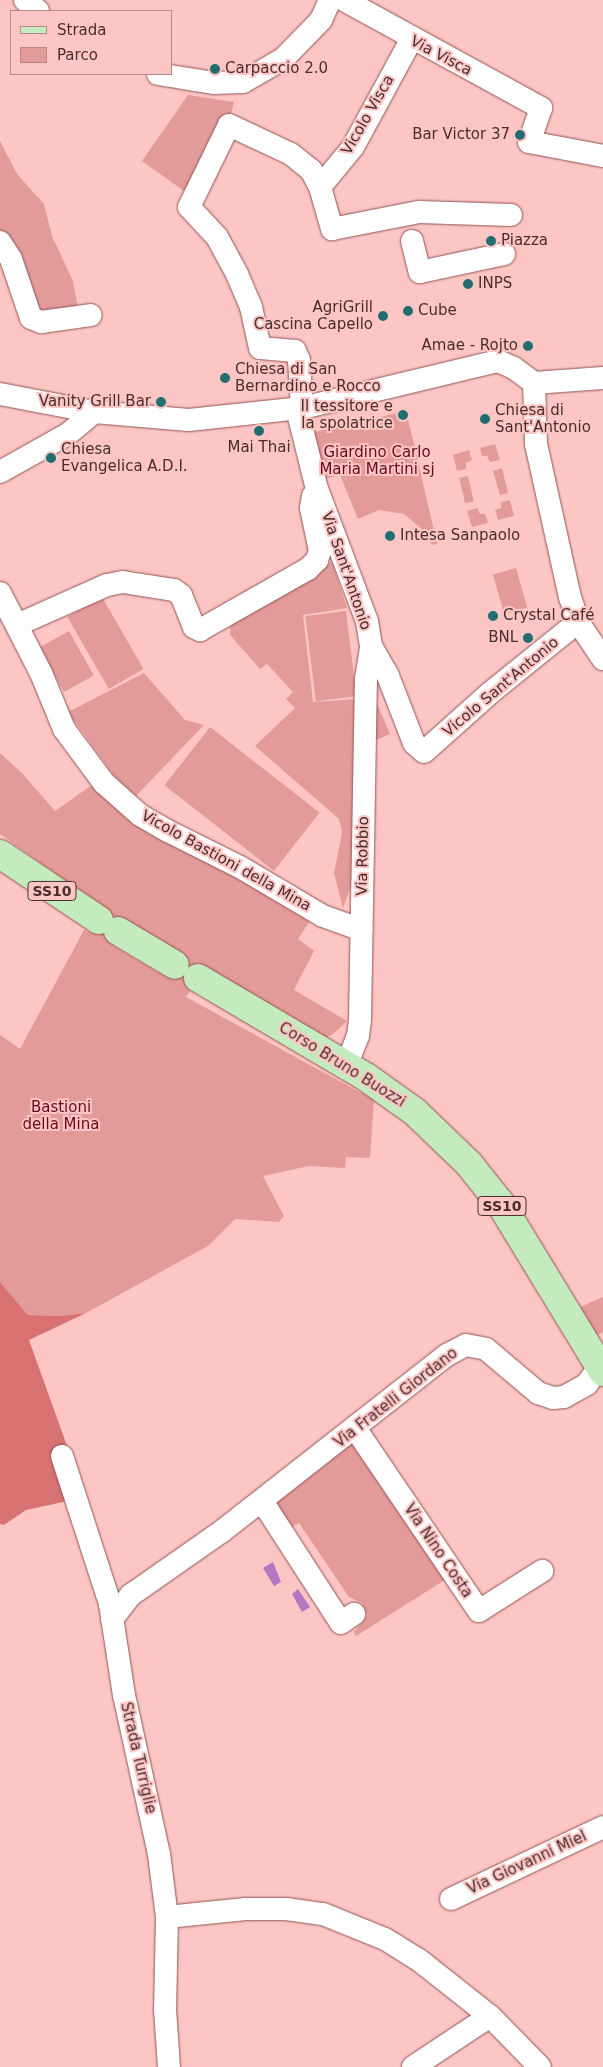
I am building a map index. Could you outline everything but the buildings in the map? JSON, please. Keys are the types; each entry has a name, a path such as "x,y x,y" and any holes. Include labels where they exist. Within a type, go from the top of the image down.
{"main road":[{"name":"Corso Bruno Buozzi","path":"0,854 108,926 347,1064 415,1112 469,1164 500,1203 602,1367"}],"street":[{"path":"24,0 37,10"},
{"path":"164,75 214,83 243,82 283,59 321,20 330,0"},
{"name":"Via Visca","path":"344,0 411,40 541,108 529,142 603,156"},
{"name":"Vicolo Visca","path":"320,187 352,147 411,40"},
{"name":"Via Sant'Antonio","path":"320,187 311,170 292,154 230,125 189,207 217,238 237,274 251,307 260,348 295,351 299,360 300,408 317,488 367,621 371,646 388,676 414,743 424,752"},
{"path":"320,187 332,229 409,215 511,215"},
{"path":"412,241 420,272 504,254"},
{"path":"0,242 11,259 31,318 41,322 91,316"},
{"path":"0,394 94,412 189,420 300,408 498,361 514,368 534,383 603,378"},
{"path":"534,383 536,444 544,490 578,622 603,659"},
{"path":"0,472 68,434 94,412"},
{"path":"17,625 107,584 123,582 174,590 181,595 194,627 200,630 308,569 317,560 320,551 311,508 317,488"},
{"name":"Vicolo Bastioni della Mina","path":"0,593 42,673 64,729 104,783 140,814 168,831 240,867 323,916 362,930"},
{"name":"Vicolo Sant'Antonio","path":"424,752 490,693 578,622"},
{"name":"Via Robbio","path":"347,1064 358,1036 360,1019 366,679 371,646"},
{"name":"Via Fratelli Giordano","path":"112,1619 131,1596 262,1500 447,1355 466,1345 486,1348 538,1393 553,1398 564,1397 587,1384 602,1367"},
{"name":"Via Nino Costa","path":"356,1428 479,1611 542,1571"},
{"name":"Strada Turriglie","path":"62,1456 110,1604 124,1695 159,1854 167,1917 165,2008 169,2067"},
{"path":"262,1500 348,1625"},
{"name":"Via Giovanni Miel","path":"451,1899 603,1827"},
{"path":"167,1917 246,1909 286,1909 323,1914 385,1939 418,1960 490,2016 540,2067"},
{"path":"413,2067 490,2016"}],"green space":[{"path":"188,95 234,102 228,125 184,191 142,161"},
{"path":"0,141 17,174 44,204 52,236 73,281 79,313 34,315 0,236"},
{"name":"Giardino Carlo Maria Martini sj","path":"406,411 437,544 432,545 424,531 404,514 379,510 358,519 340,475 324,479 310,433"},
{"path":"495,444 500,460 490,462 487,456 482,456 480,448"},
{"path":"469,450 472,460 466,463 466,469 457,471 453,455"},
{"path":"502,468 508,493 500,495 493,471"},
{"path":"468,476 474,501 465,503 459,478"},
{"path":"510,500 514,516 498,520 495,510 501,508 501,502"},
{"path":"477,508 480,514 485,514 488,523 472,527 467,511"},
{"path":"332,562 347,608 303,615 313,702 357,699 351,886 343,908 334,873 342,832 339,819 255,746 295,708 286,699 293,692 267,664 260,669 230,635 231,621 315,569"},
{"path":"516,568 527,607 504,614 493,575"},
{"path":"102,597 144,669 109,689 67,617"},
{"path":"346,611 356,696 316,701 305,616"},
{"path":"69,631 94,676 64,692 39,647"},
{"path":"144,673 185,720 204,725 132,800 68,712"},
{"path":"376,701 390,734 374,741"},
{"path":"210,727 320,813 274,871 164,785"},
{"name":"Bastioni della Mina","path":"0,753 22,773 55,811 92,785 312,918 298,939 314,951 294,990 347,1021 332,1035 323,1038 205,969 186,997 374,1100 370,1158 346,1157 345,1168 309,1166 263,1176 284,1216 279,1222 235,1219 208,1246 86,1313 61,1316 28,1315 0,1282 0,1035 20,1049 84,930 93,934 107,910 0,834","holes":["126,922 182,955 168,978 113,946"]},
{"path":"603,1297 603,1332 597,1336 578,1308"},
{"path":"347,1443 355,1444 448,1578 356,1636 354,1632 367,1616 362,1603 349,1597 299,1523 287,1530 270,1504"}],"shaded area":[{"path":"0,1282 28,1315 61,1316 86,1313 29,1340 76,1471 77,1499 26,1510 4,1525 0,1524"},
{"path":"273,1562 281,1582 274,1586 263,1568"},
{"path":"298,1589 310,1607 302,1612 292,1594"}],"place":[{"name":"Carpaccio 2.0","path":"215,69"},
{"name":"Bar Victor 37","path":"520,135"},
{"name":"Piazza","path":"491,241"},
{"name":"INPS","path":"468,284"},
{"name":"Cube","path":"408,311"},
{"name":"AgriGrill Cascina Capello","path":"383,316"},
{"name":"Amae - Rojto","path":"528,346"},
{"name":"Chiesa di San Bernardino e Rocco","path":"225,378"},
{"name":"Vanity Grill Bar","path":"161,402"},
{"name":"Il tessitore e la spolatrice","path":"403,415"},
{"name":"Chiesa di Sant'Antonio","path":"485,419"},
{"name":"Mai Thai","path":"259,431"},
{"name":"Chiesa Evangelica A.D.I.","path":"51,458"},
{"name":"Intesa Sanpaolo","path":"390,536"},
{"name":"Crystal Café","path":"493,616"},
{"name":"BNL","path":"528,638"}]}
